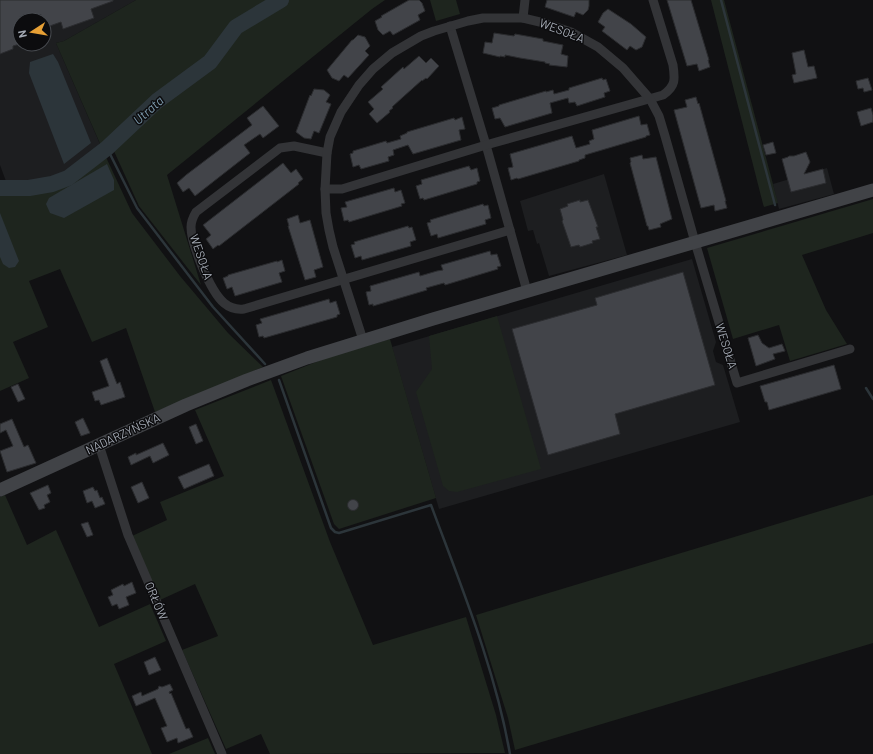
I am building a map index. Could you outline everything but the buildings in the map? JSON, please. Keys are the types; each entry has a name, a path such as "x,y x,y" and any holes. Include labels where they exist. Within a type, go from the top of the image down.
{"street":[{"name":"WESOŁA","path":"524,18 525,0"},
{"path":"325,188 342,189 486,145 663,95 673,86 674,81 672,65 653,0"},
{"name":"WESOŁA","path":"363,340 329,230 325,188 327,153 330,137 341,112 359,85 373,69 392,53 421,36 450,26 482,18 524,18 571,32 598,47 623,68 650,99 659,116 737,383 850,349"},
{"path":"450,26 486,145 527,291"},
{"name":"WESOŁA","path":"327,153 294,146 280,148 196,212 191,228 203,268 209,282 223,303 231,308 238,310 244,309 510,230"},
{"path":"363,340 873,190"},
{"name":"NADARZYŃSKA","path":"0,490 178,409 247,380 307,358 363,340"},
{"name":"ORŁÓW","path":"99,445 128,535 222,754"}],"shaded area":[{"path":"0,0 136,0 64,41 56,43 100,144 60,177 30,183 7,184 0,165"},
{"path":"136,0 385,0 167,175 201,285 139,206 113,149 105,155 56,43 64,41"},
{"path":"430,0 456,0 460,14 436,21"},
{"path":"711,0 724,0 778,203 764,207 763,204"},
{"path":"53,54 58,62 91,143 64,164 29,73 30,62"},
{"path":"105,155 132,213 180,276 228,333 263,367 155,412 126,328 92,342 60,269 29,281 48,327 13,342 29,378 0,391 0,193 29,192 63,185 80,175"},
{"path":"107,164 114,180 114,190 64,218 50,213 46,204 49,198"},
{"path":"827,168 834,194 779,209 773,184"},
{"path":"604,174 627,255 549,276 539,243 537,244 533,230 528,231 520,201"},
{"path":"873,199 873,233 802,255 826,310 847,344 790,361 779,325 733,339 707,248"},
{"path":"0,213 19,261 15,267 9,268 3,264 0,257"},
{"path":"692,259 716,342 713,351 716,362 723,365 740,422 439,509 392,347"},
{"path":"497,316 541,469 457,492 449,491 443,486 416,392 432,369 429,336"},
{"path":"390,339 436,498 339,529 334,524 281,376 326,358"},
{"path":"271,380 330,542 373,645 466,617 496,715 505,753 270,754 261,734 226,749 182,650 218,636 195,584 160,600 132,536 167,520 160,502 224,476 195,410"},
{"path":"5,495 27,545 56,530 99,627 150,604 166,641 114,664 152,754 0,754 0,497"},
{"path":"873,495 873,643 515,750 508,718 476,615"},
{"path":"208,738 215,754 169,754"}],"waterway":[{"name":"Utrata","path":"0,188 29,188 52,184 68,178 107,148 157,101 210,62 236,27 281,0"},
{"path":"721,0 775,205"},
{"path":"107,148 137,208 213,307 265,364"},
{"path":"279,380 331,528 335,532 339,533 431,505 476,628 496,690 510,754"},
{"path":"866,388 873,399"}]}
